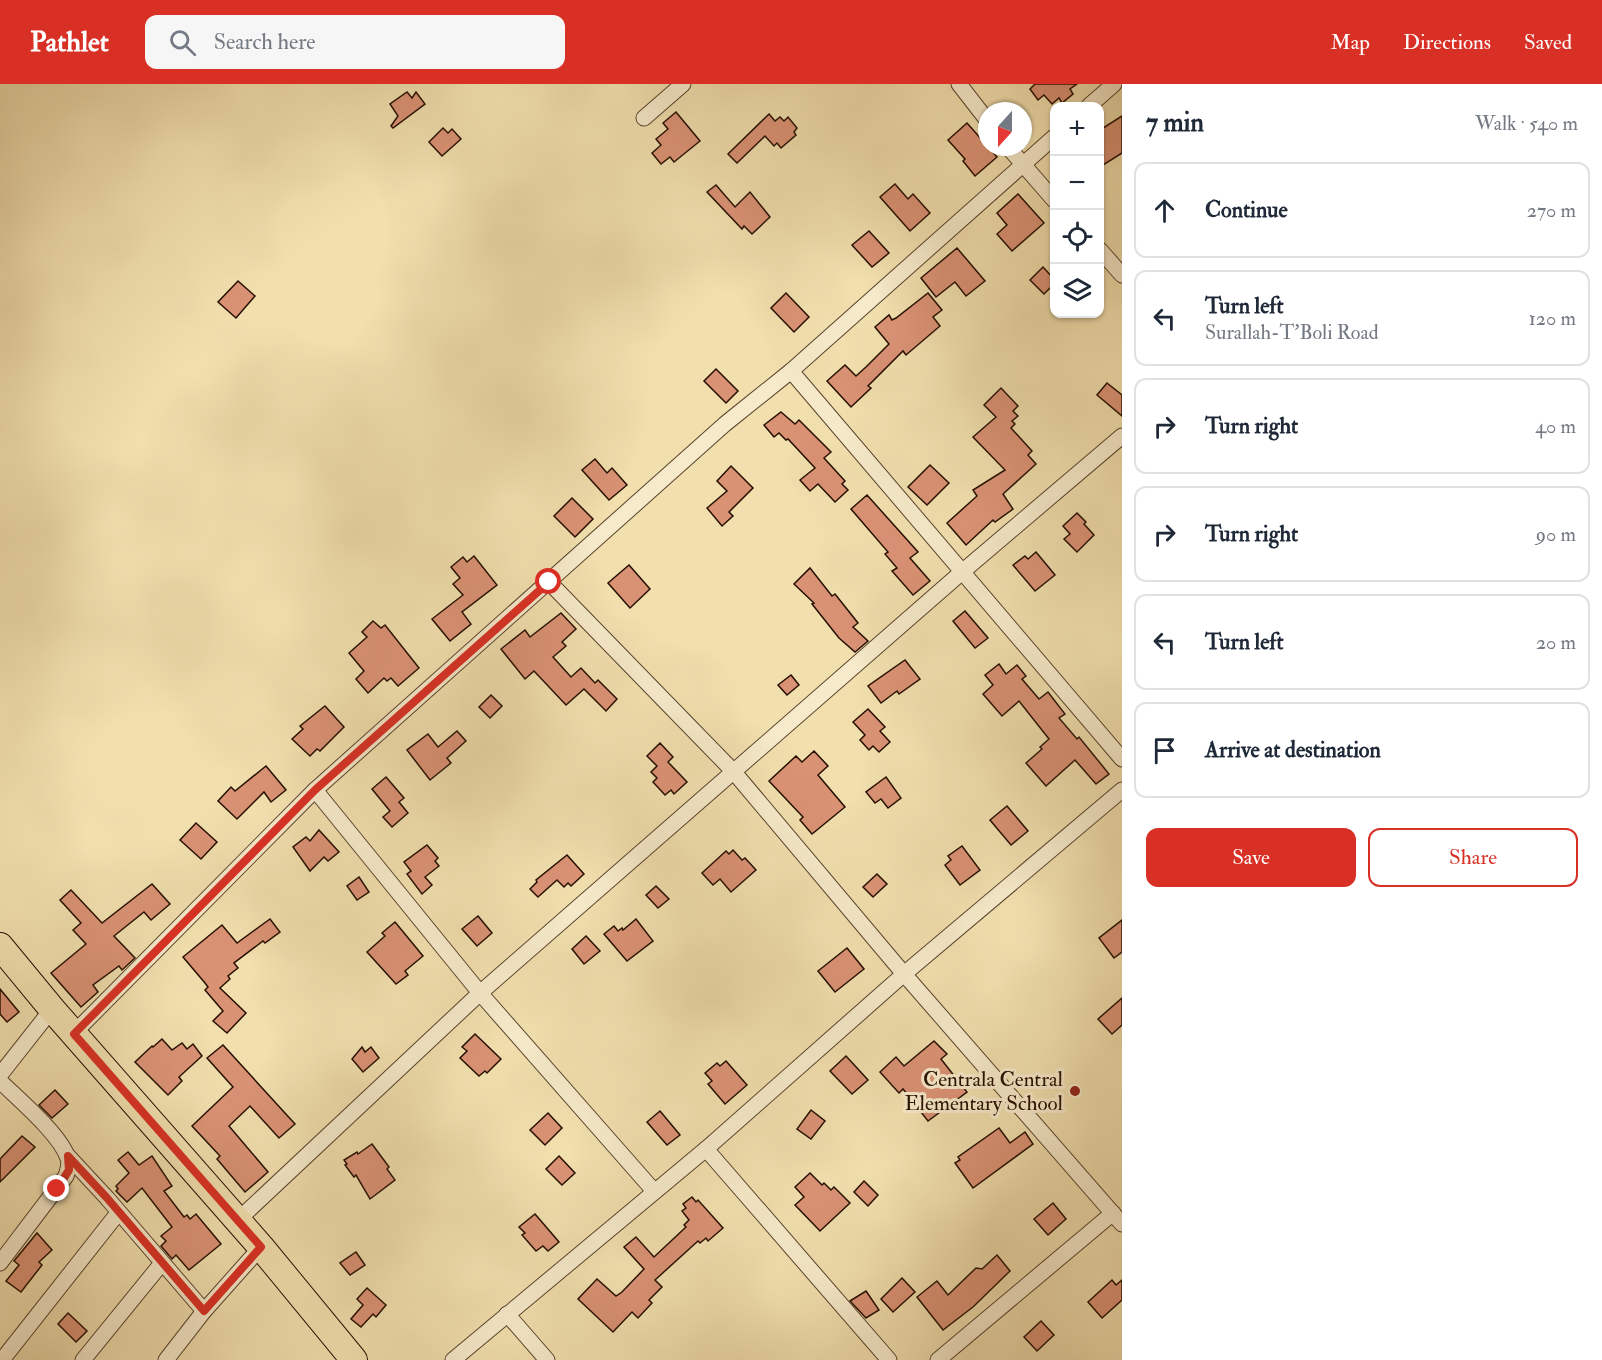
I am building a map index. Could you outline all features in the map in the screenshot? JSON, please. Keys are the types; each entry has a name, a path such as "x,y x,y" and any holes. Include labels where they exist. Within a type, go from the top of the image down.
{"main road":[{"path":"0,946 52,1010 238,1220 354,1360"}],"street":[{"path":"644,118 683,84"},
{"path":"959,84 978,108"},
{"path":"1094,102 1114,84"},
{"path":"74,1034 315,790 725,424 790,371 1050,141"},
{"path":"1016,156 1050,195"},
{"path":"1104,255 1122,275"},
{"path":"790,371 1122,759"},
{"path":"238,1220 480,993 962,572 1122,436"},
{"path":"549,582 733,771 904,974 1117,1219 938,1360"},
{"path":"315,790 480,993 654,1191"},
{"path":"453,1360 706,1149 904,974 1122,790"},
{"path":"0,1076 52,1010"},
{"path":"0,1081 47,1127 68,1156 204,1311"},
{"path":"706,1149 889,1360"},
{"path":"0,1263 66,1176 69,1170 68,1156"},
{"path":"2,1360 118,1213"},
{"path":"166,1360 204,1311 261,1247"},
{"path":"83,1360 162,1263"},
{"path":"507,1314 547,1360"}],"building":[{"path":"1035,84 1077,84 1070,89 1073,94 1063,102 1059,98 1050,102 1044,95 1038,100 1030,89"},
{"path":"407,92 412,98 416,92 425,104 393,128 391,126 398,116 390,104"},
{"path":"676,112 700,141 674,162 670,157 661,164 652,153 661,145 656,139 668,129 663,123"},
{"path":"769,114 775,121 780,117 784,121 788,117 797,128 794,132 796,135 781,148 777,143 774,146 765,136 737,163 728,154"},
{"path":"1122,116 1122,153 1104,164 1104,156 1104,127"},
{"path":"967,123 978,135 978,156 997,157 975,176 963,161 965,159 948,140"},
{"path":"443,128 448,133 452,129 461,139 442,156 429,142"},
{"path":"895,184 908,199 913,194 930,213 910,231 880,197"},
{"path":"716,185 735,207 750,192 770,217 752,234 744,226 742,229 707,192"},
{"path":"1018,194 1044,223 1012,251 997,234 1007,225 997,213"},
{"path":"869,231 889,253 872,267 852,245"},
{"path":"957,248 985,281 966,296 955,282 936,297 921,278"},
{"path":"1043,267 1050,275 1050,288 1044,294 1030,280"},
{"path":"238,281 255,296 236,318 218,302"},
{"path":"786,293 809,317 794,332 771,308"},
{"path":"928,293 942,310 933,317 940,326 906,355 903,351 868,386 871,388 851,407 827,381 845,365 856,376 889,344 875,327 889,315 892,320 896,318"},
{"path":"716,369 738,391 726,403 704,381"},
{"path":"1107,383 1122,395 1122,416 1097,395"},
{"path":"1001,388 1018,406 1013,411 1018,416 1012,421 1015,424 1011,428 1032,451 1028,455 1036,464 1003,494 1013,509 995,522 993,520 966,545 947,523 977,496 973,490 1005,470 973,437 996,417 984,405"},
{"path":"781,412 795,424 799,420 831,452 824,458 845,481 842,484 848,490 835,502 818,484 810,491 800,480 815,468 788,439 786,440 779,433 774,437 764,425"},
{"path":"595,459 607,473 612,468 627,485 609,500 582,470"},
{"path":"930,465 949,483 927,505 908,487"},
{"path":"731,466 753,488 729,512 733,516 722,526 707,508 727,491 717,481"},
{"path":"867,495 918,552 910,558 930,581 913,595 892,571 897,568 885,554 888,552 851,509"},
{"path":"572,498 593,519 575,537 554,516"},
{"path":"1077,513 1094,535 1077,552 1064,539 1070,534 1063,526"},
{"path":"1036,552 1055,575 1035,591 1013,565 1025,556 1028,559"},
{"path":"474,556 497,585 462,612 471,624 450,641 432,619 463,595 453,584 460,578 451,567 463,557 467,562"},
{"path":"629,565 650,589 630,608 608,583"},
{"path":"810,568 832,596 835,594 858,623 853,627 868,641 855,652 839,638 812,604 814,603 794,584"},
{"path":"965,611 988,638 975,648 953,621"},
{"path":"561,613 576,629 562,642 566,646 553,657 571,677 581,668 595,683 598,680 617,699 606,711 584,689 566,705 534,671 525,679 501,649 525,630 530,637"},
{"path":"373,621 381,628 385,625 419,668 398,686 391,678 387,681 384,678 368,693 356,679 364,671 349,653 367,637 362,632"},
{"path":"905,660 920,679 899,694 897,691 881,703 868,686"},
{"path":"999,664 1006,674 1017,665 1026,676 1022,679 1039,699 1048,692 1065,714 1059,718 1077,739 1079,737 1109,774 1096,784 1075,760 1046,786 1026,763 1042,749 1040,747 1049,739 1019,701 1002,716 983,694 993,685 985,675"},
{"path":"791,675 799,685 787,695 778,685"},
{"path":"491,695 502,706 490,718 479,707"},
{"path":"325,706 344,727 320,751 317,749 310,756 292,739 303,729 300,726"},
{"path":"868,709 885,727 880,731 890,742 879,752 873,746 869,750 860,740 865,735 853,722"},
{"path":"457,731 466,741 447,758 451,763 430,780 407,750 428,734 438,747"},
{"path":"660,743 673,757 668,762 687,782 674,794 671,790 665,795 653,782 657,778 651,772 657,766 647,756"},
{"path":"814,751 828,766 818,775 845,807 812,834 800,820 803,817 769,781 796,756 802,762"},
{"path":"266,766 286,790 271,802 264,792 237,819 218,801 231,787 235,791"},
{"path":"386,777 404,798 399,802 408,813 392,827 383,817 390,811 372,789"},
{"path":"886,777 901,798 888,808 881,799 875,803 866,792"},
{"path":"1007,806 1028,831 1011,845 990,820"},
{"path":"196,823 217,842 201,859 180,840"},
{"path":"319,830 339,852 328,861 324,857 310,871 293,847 306,837 310,841"},
{"path":"427,845 438,858 435,861 439,866 425,877 432,885 422,894 407,874 411,871 404,862"},
{"path":"962,846 980,870 960,885 945,865 951,860 948,856"},
{"path":"733,850 742,860 745,858 756,870 731,892 720,879 713,885 702,873 726,851 729,854"},
{"path":"567,855 584,874 571,886 568,883 564,887 557,880 538,897 530,889 537,882 536,880"},
{"path":"877,874 887,884 873,897 863,887"},
{"path":"359,877 369,892 357,900 347,886"},
{"path":"152,884 170,904 151,920 144,912 114,936 135,958 122,970 119,966 93,985 98,992 81,1007 51,973 86,944 73,930 81,923 60,900 71,890 102,923"},
{"path":"656,886 669,899 658,908 646,895"},
{"path":"478,916 492,933 477,946 462,929"},
{"path":"270,919 280,932 265,943 263,941 234,963 238,968 228,976 230,979 220,988 246,1013 227,1033 213,1021 223,1011 205,990 208,987 183,957 222,925 237,943"},
{"path":"636,919 653,941 627,961 604,934 614,926 618,931 622,928 623,930"},
{"path":"1122,920 1122,952 1114,958 1099,938"},
{"path":"395,922 423,956 405,971 408,975 396,984 367,952 385,936 382,933"},
{"path":"586,936 600,951 584,964 572,949"},
{"path":"847,948 864,969 835,992 818,971"},
{"path":"0,989 19,1012 7,1022 0,1014"},
{"path":"1122,998 1122,1025 1112,1034 1098,1019"},
{"path":"475,1034 501,1059 487,1073 485,1071 479,1076 460,1058 467,1051 462,1047"},
{"path":"162,1039 172,1050 182,1043 187,1049 193,1044 202,1056 179,1077 182,1081 168,1095 135,1062"},
{"path":"934,1041 947,1054 941,1059 967,1092 928,1121 903,1089 899,1093 880,1072 896,1057 904,1066"},
{"path":"223,1045 295,1124 279,1138 250,1106 229,1126 268,1172 245,1192 217,1159 220,1156 192,1126 233,1087 207,1058"},
{"path":"362,1047 365,1052 371,1047 379,1058 363,1072 352,1059"},
{"path":"846,1056 868,1080 852,1094 830,1071"},
{"path":"726,1061 747,1085 725,1104 708,1084 712,1081 705,1073 717,1063 720,1066"},
{"path":"55,1090 68,1104 52,1118 39,1105"},
{"path":"811,1110 825,1121 811,1139 797,1129"},
{"path":"660,1111 680,1135 667,1145 647,1122"},
{"path":"548,1113 562,1128 545,1145 530,1130"},
{"path":"999,1128 1010,1143 1025,1132 1033,1144 973,1188 955,1163 960,1160 958,1157"},
{"path":"22,1136 35,1147 0,1182 0,1159"},
{"path":"372,1144 389,1167 387,1169 395,1180 370,1199 356,1175 354,1177 345,1165 347,1164 344,1160"},
{"path":"128,1152 139,1165 152,1156 172,1186 164,1191 184,1217 187,1215 190,1219 196,1214 221,1244 189,1270 176,1255 172,1259 161,1246 166,1241 161,1236 172,1227 142,1188 127,1202 116,1191 118,1189 116,1186 129,1173 118,1160"},
{"path":"559,1156 575,1173 562,1185 546,1169"},
{"path":"810,1173 822,1185 824,1183 831,1190 834,1187 850,1203 820,1231 795,1205 804,1197 795,1187"},
{"path":"864,1181 878,1195 868,1206 854,1192"},
{"path":"692,1197 696,1202 698,1200 723,1228 708,1241 706,1238 700,1243 698,1241 655,1280 662,1287 649,1300 652,1303 638,1318 632,1312 613,1332 578,1299 597,1279 616,1296 622,1292 644,1269 624,1247 636,1237 654,1257 686,1227 684,1225 689,1220 682,1211 686,1208 683,1204"},
{"path":"1053,1203 1066,1219 1048,1235 1034,1219"},
{"path":"535,1214 559,1242 548,1251 543,1246 536,1251 522,1235 525,1233 519,1227"},
{"path":"37,1233 52,1250 39,1262 42,1265 21,1292 6,1281 19,1265 14,1261"},
{"path":"356,1252 365,1265 350,1275 340,1263"},
{"path":"997,1255 1010,1271 973,1307 943,1330 917,1297 937,1281 948,1295 976,1268 982,1269"},
{"path":"902,1278 915,1292 893,1312 881,1299"},
{"path":"1112,1280 1116,1285 1122,1280 1122,1300 1102,1318 1088,1302"},
{"path":"367,1288 386,1305 376,1317 373,1314 361,1327 351,1319 363,1305 357,1299"},
{"path":"866,1291 879,1310 866,1318 850,1301"},
{"path":"68,1313 87,1331 76,1342 58,1324"},
{"path":"1041,1321 1054,1335 1037,1351 1024,1337"}],"place":[{"name":"Centrala Central Elementary School","path":"1075,1091"}],"route":[{"path":"57,1189 69,1170 68,1156 204,1311 261,1247 74,1034 315,790 549,582"}]}
